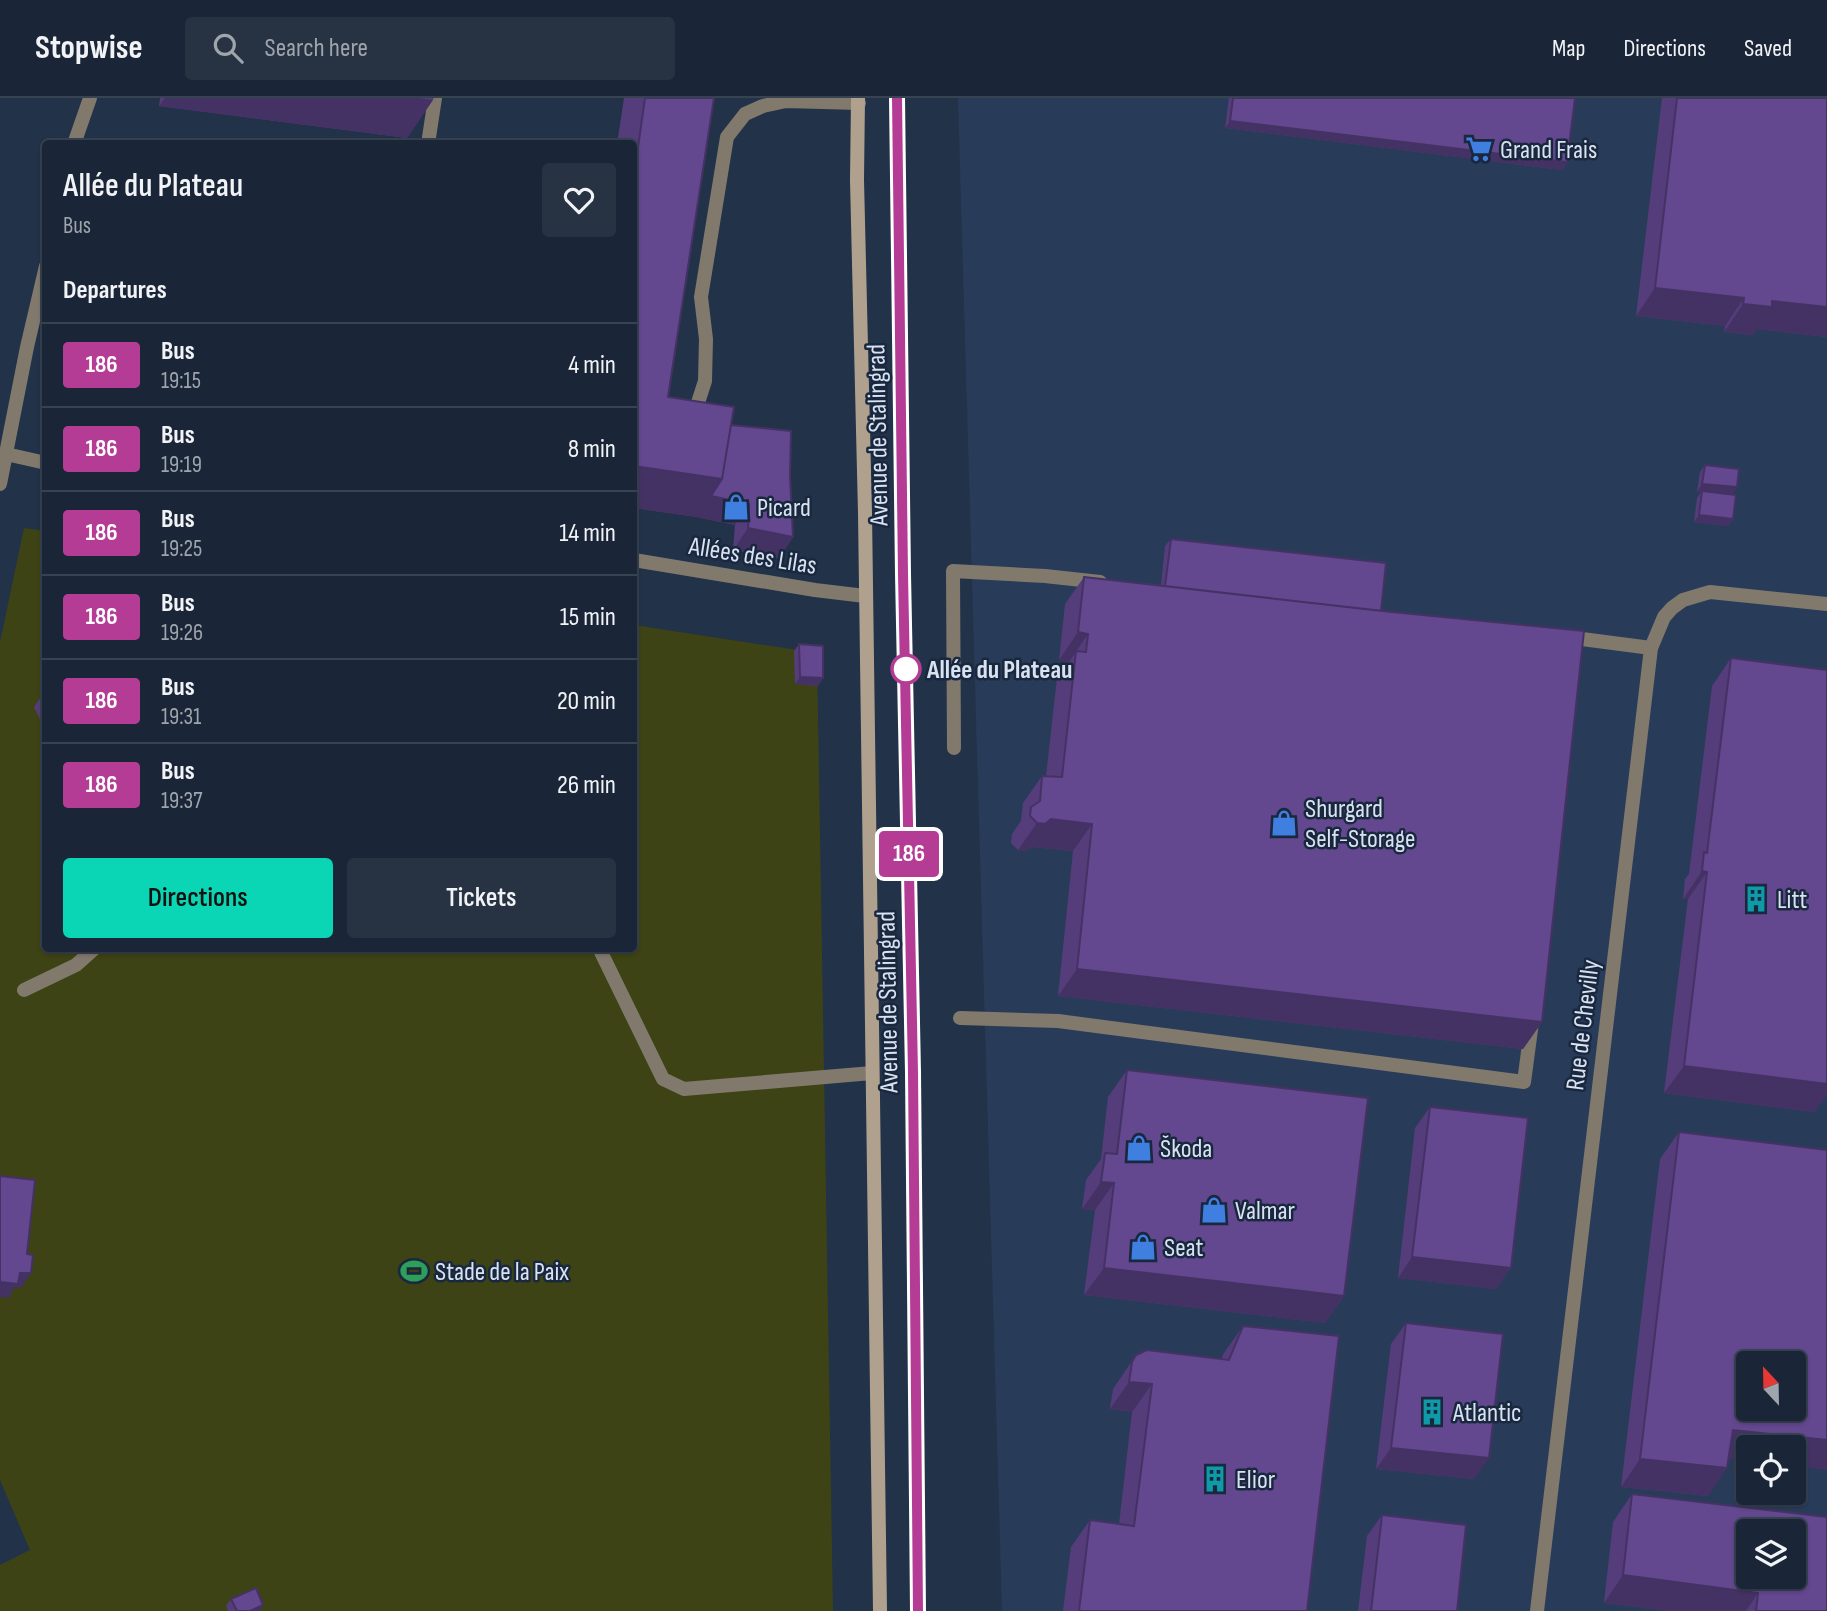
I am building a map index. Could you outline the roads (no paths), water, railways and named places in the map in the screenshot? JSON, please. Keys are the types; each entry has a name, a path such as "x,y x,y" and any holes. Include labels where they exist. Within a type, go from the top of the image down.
{"main road":[{"name":"Avenue de Stalingrad","path":"897,98 913,1058 918,1611"},
{"name":"Avenue de Stalingrad","path":"858,100 880,1611"}],"street":[{"path":"75,140 90,98"},
{"path":"429,140 435,98"},
{"path":"690,430 705,381 706,339 701,297 727,136 745,114 784,99 858,100"},
{"path":"0,484 42,283"},
{"path":"6,454 42,462"},
{"name":"Allées des Lilas","path":"637,560 865,596"},
{"path":"954,747 953,570 1109,583"},
{"name":"Rue de Chevilly","path":"1537,1611 1651,648 1664,617 1672,608 1683,600 1710,592 1827,604"},
{"path":"1577,643 1651,648"},
{"path":"23,990 76,965 91,952"},
{"path":"601,952 663,1079 684,1089 872,1073"},
{"path":"960,1018 1058,1021 1524,1082 1533,1013"}],"place":[{"name":"Grand Frais","path":"1479,149"},
{"name":"Picard","path":"736,507"},
{"name":"Allée du Plateau","path":"906,669"},
{"name":"Shurgard Self-Storage","path":"1284,823"},
{"name":"Litt","path":"1756,899"},
{"name":"Škoda","path":"1139,1148"},
{"name":"Valmar","path":"1214,1210"},
{"name":"Seat","path":"1143,1247"},
{"name":"Stade de la Paix","path":"414,1271"},
{"name":"Atlantic","path":"1432,1412"},
{"name":"Elior","path":"1215,1479"}]}
